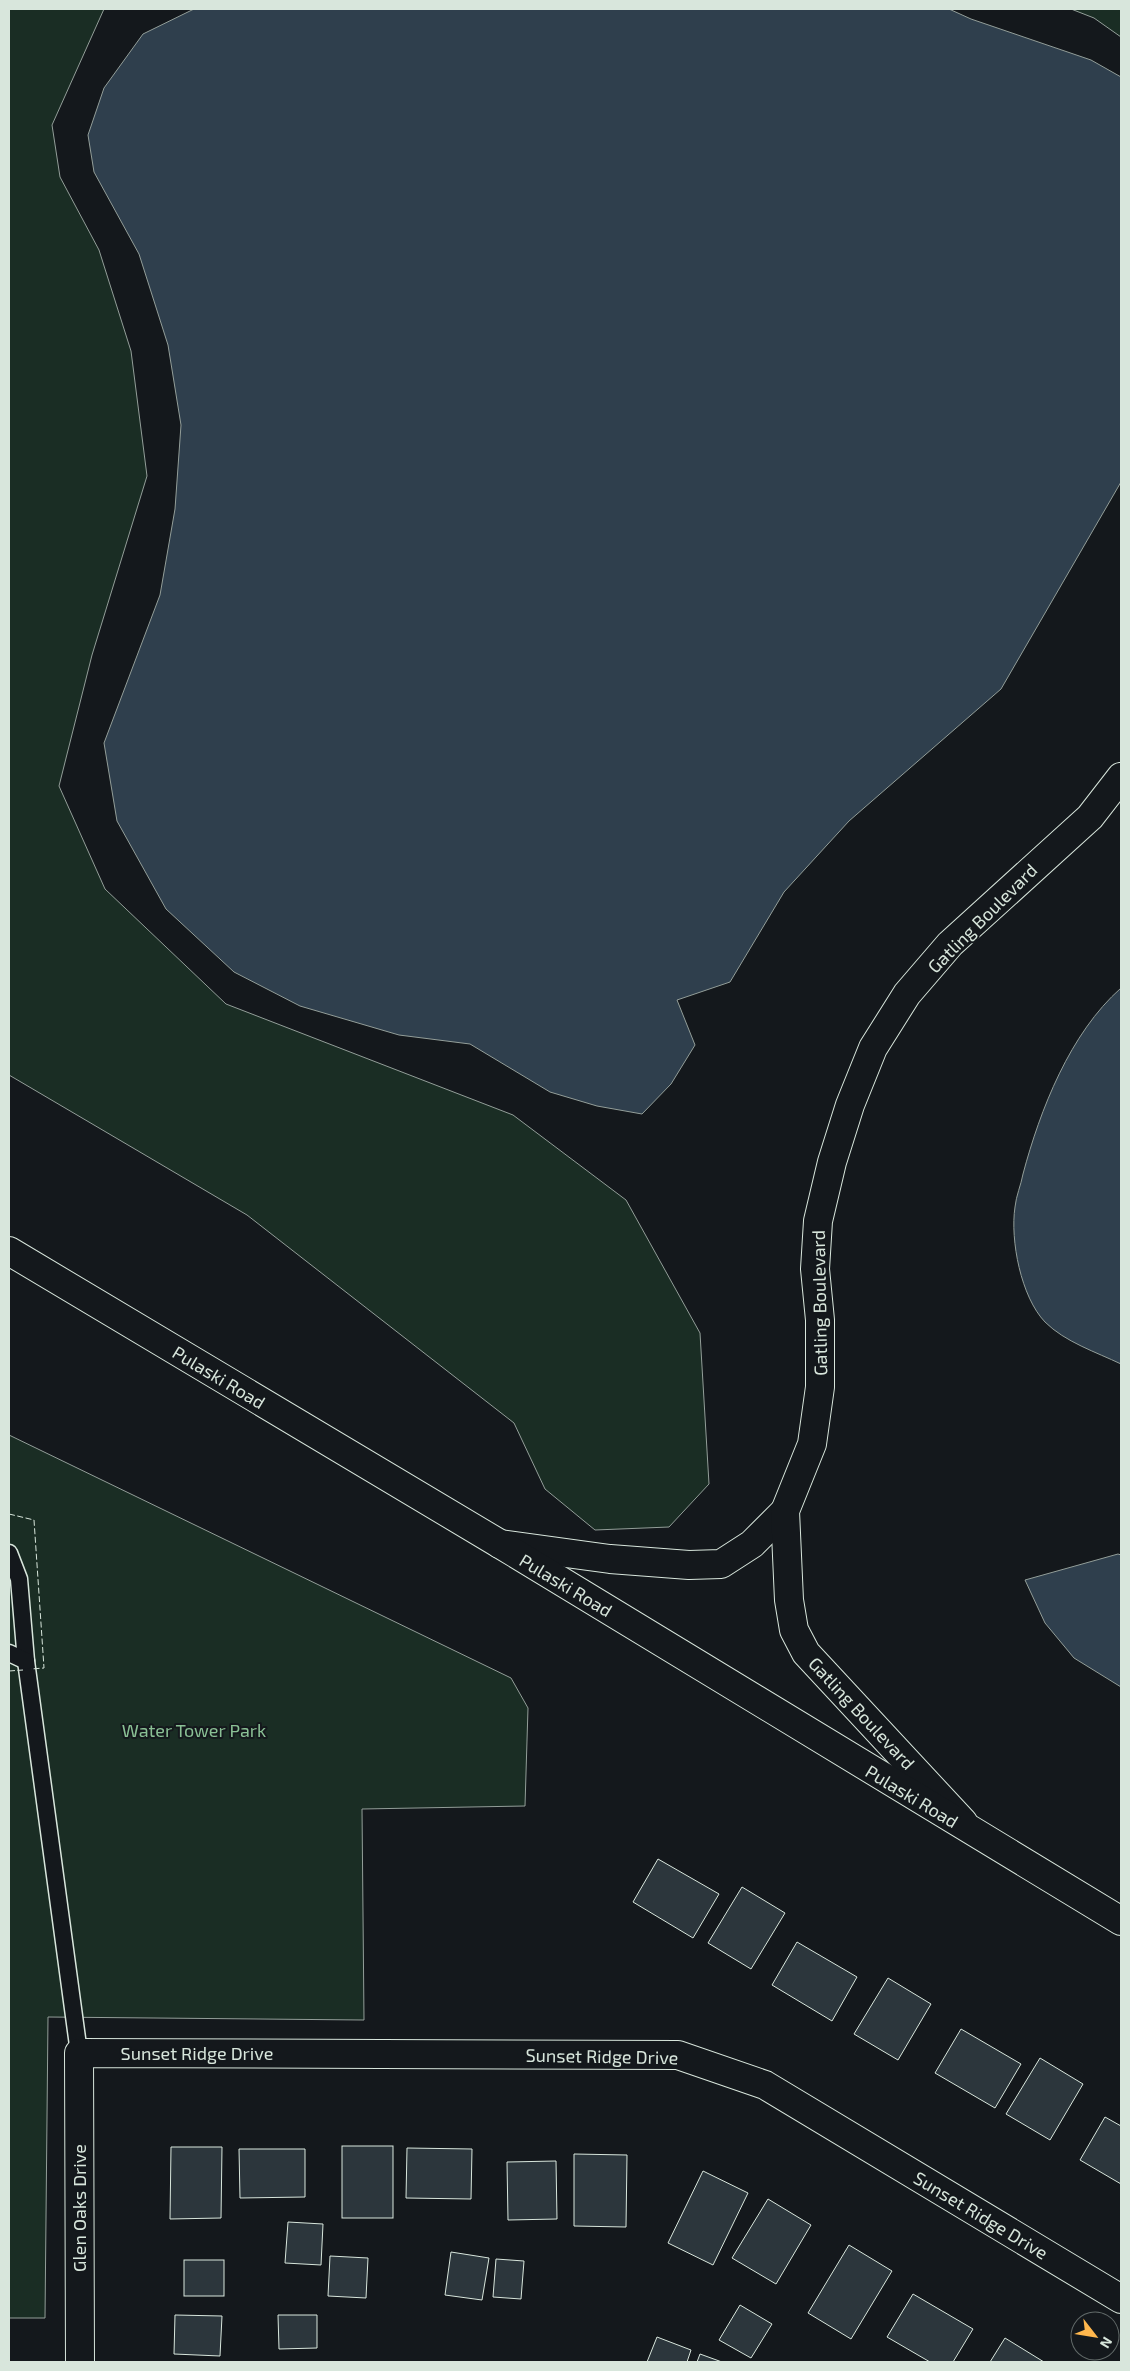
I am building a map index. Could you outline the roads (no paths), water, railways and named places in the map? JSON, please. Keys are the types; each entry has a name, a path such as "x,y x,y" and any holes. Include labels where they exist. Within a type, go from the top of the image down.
{"street":[{"name":"Gatling Boulevard","path":"500,1544 610,1559 689,1565 721,1564 752,1544 785,1511 812,1444 820,1387 820,1320 815,1269 818,1221 832,1162 850,1105 873,1048 907,994 950,944 1090,817 1121,777"},
{"name":"Pulaski Road","path":"9,1251 500,1544 976,1835 1121,1921"},
{"name":"Gatling Boulevard","path":"785,1511 789,1600 794,1630 806,1653 976,1835"},
{"name":"Sunset Ridge Drive","path":"79,2053 678,2055 765,2085 1121,2299"},
{"name":"Glen Oaks Drive","path":"79,2053 80,2362"}],"lane":[{"path":"9,1553 18,1579 26,1662 79,2053"},
{"path":"9,1653 26,1662"}],"water":[{"path":"194,9 949,9 971,19 1091,60 1121,77 1121,482 1001,689 849,821 784,892 730,982 677,1000 695,1045 671,1084 642,1114 597,1106 550,1092 470,1044 399,1035 300,1006 234,972 166,909 117,821 104,743 160,595 175,509 181,425 168,345 139,254 94,172 88,135 104,88 143,34"},
{"path":"1121,988 1121,1364 1081,1346 1045,1322 1029,1298 1019,1268 1014,1235 1014,1220 1016,1199 1030,1149 1038,1124 1059,1074 1087,1027 1103,1006"},
{"path":"1118,1554 1121,1555 1121,1687 1074,1658 1045,1623 1025,1580"}],"park label":[{"name":"Water Tower Park","path":"194,1730"}]}
